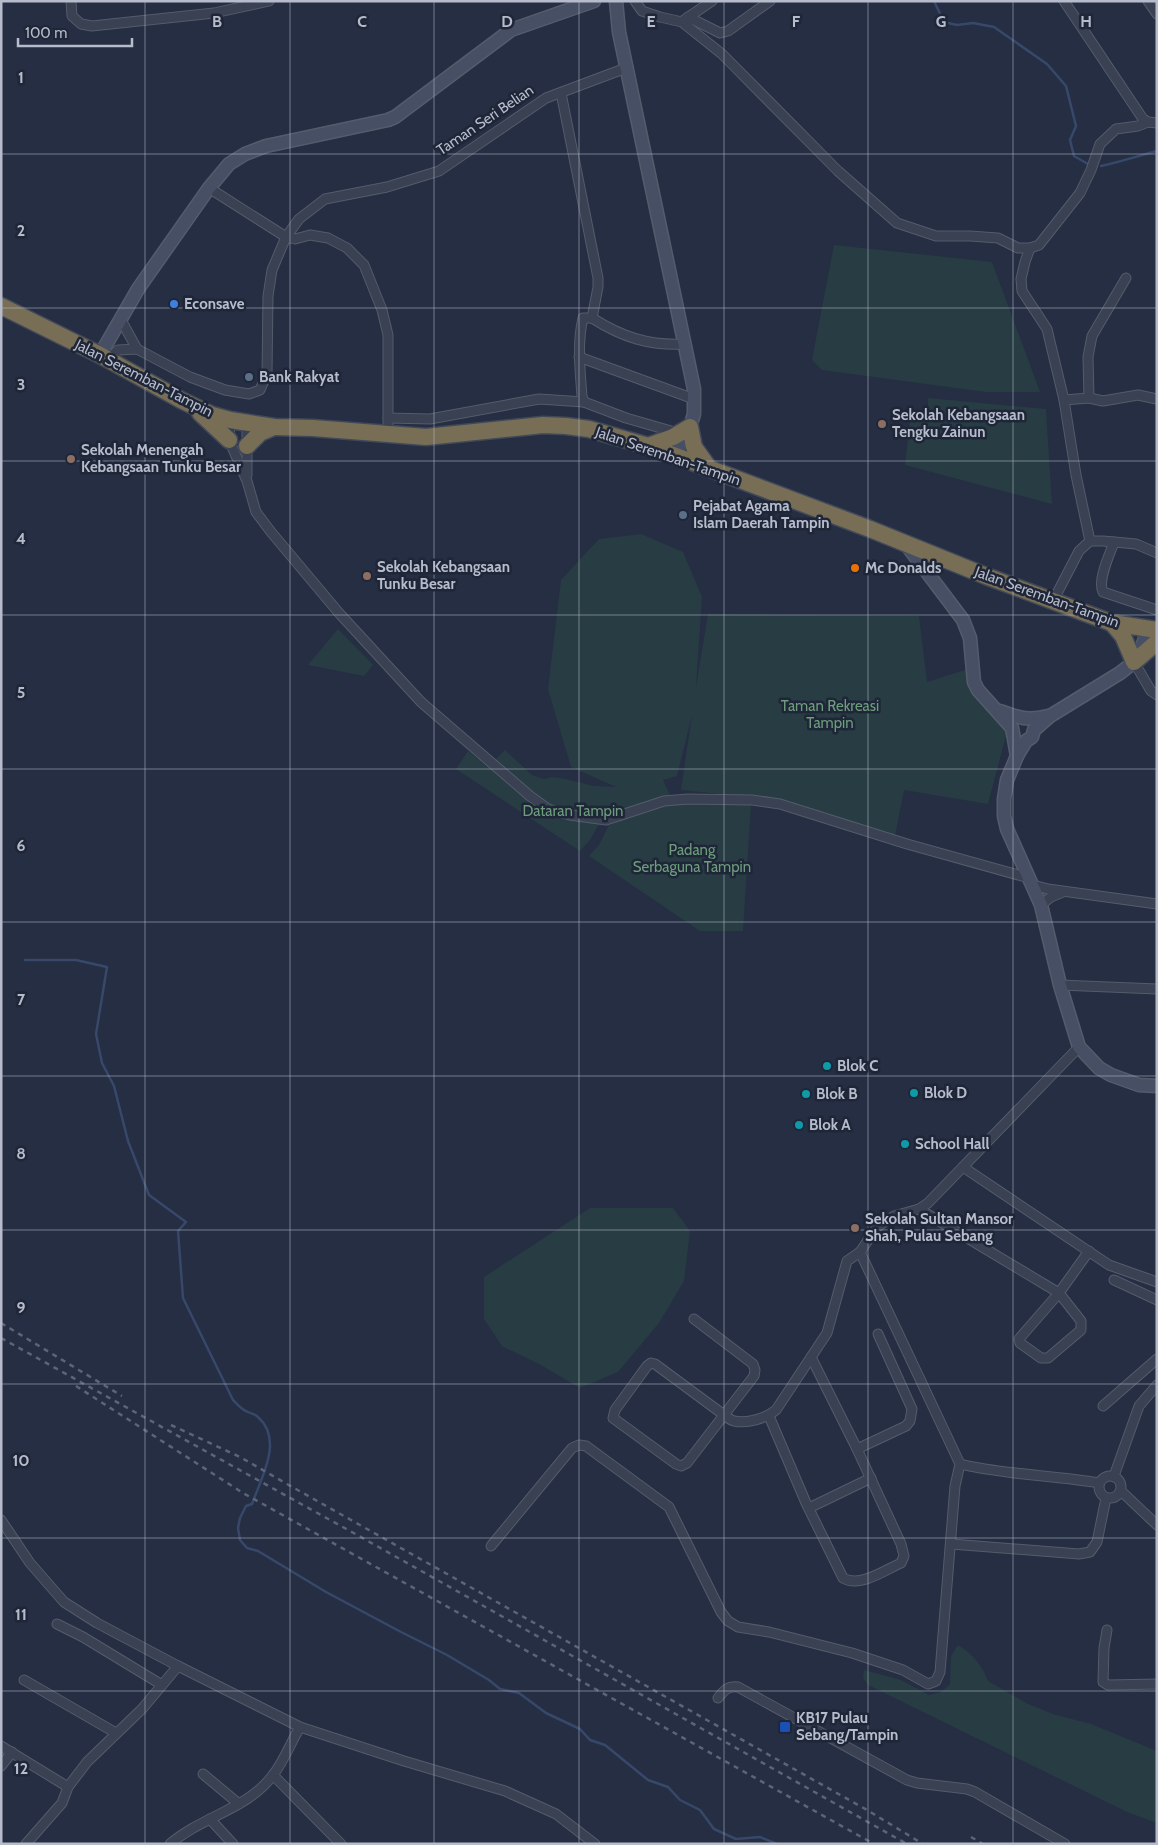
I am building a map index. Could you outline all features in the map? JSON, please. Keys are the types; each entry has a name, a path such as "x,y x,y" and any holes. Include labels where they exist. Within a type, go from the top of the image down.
{"highway":[{"name":"Jalan Seremban-Tampin","path":"1,306 212,415 274,427 388,426 426,437 543,425 566,426 615,436 680,457 1112,623 1154,634"},
{"path":"188,404 229,440"},
{"path":"246,446 260,433 274,427"},
{"path":"648,446 686,433 694,448 709,468"},
{"path":"1112,623 1123,636 1134,662"},
{"path":"1134,662 1154,634"}],"street":[{"path":"71,1 72,16 81,24 92,26 214,13 269,1"},
{"path":"104,358 121,320 138,289 209,188 229,164 245,154 266,146 395,117 511,30 594,1"},
{"path":"616,1 619,32 626,68 694,389 694,414 682,440 680,457"},
{"path":"635,1 642,11 660,17 685,20 720,33 728,31 770,1"},
{"path":"685,20 712,1"},
{"path":"1064,1 1144,119 1152,122"},
{"path":"1148,1 1157,14"},
{"path":"685,20 722,54 838,171 897,223 936,236 998,238 1018,248 1030,248 1039,245 1080,193 1100,144 1116,129 1152,122"},
{"name":"Taman Seri Belian","path":"137,349 190,378 225,390 249,394 260,390 267,374 268,296 272,270 286,237 299,218 325,199 387,187 439,171 546,98 626,68"},
{"path":"561,93 598,278 598,287 587,318 579,357 584,402"},
{"path":"209,188 286,237 295,239 310,235 328,238 347,248 364,265 382,310 388,335 388,426 539,400 584,402 626,418 686,433"},
{"path":"1030,248 1021,279 1022,291 1047,329 1064,400 1076,475 1090,541"},
{"path":"1089,398 1088,357 1092,336 1126,278"},
{"path":"587,318 612,331 646,342 665,345 685,344"},
{"path":"104,358 118,350 137,349 121,320"},
{"path":"579,357 694,399"},
{"path":"1064,400 1089,398 1104,401 1138,395 1157,399"},
{"path":"230,420 229,440 247,480 256,512 271,532 339,613 420,702 530,796 548,809 570,815 606,820 664,801 688,799 780,804 906,844 1066,891 1157,904"},
{"path":"246,423 247,480"},
{"path":"1053,601 1079,550 1090,541 1136,544 1157,553"},
{"path":"1114,542 1100,588 1103,592 1154,610 1154,634"},
{"path":"904,543 963,620 970,638 974,682 978,690 998,710 1023,729"},
{"path":"1023,729 1050,716 1120,673 1134,662 1151,691 1157,694"},
{"path":"1023,729 1017,756 1007,780 1004,816 1007,829 1041,905 1060,985 1079,1047 1099,1068 1111,1075 1139,1085 1157,1086"},
{"path":"1041,905 1051,897 1066,891"},
{"path":"1060,985 1157,990"},
{"path":"694,1319 753,1364 755,1370 754,1376 724,1415 687,1463 682,1466 676,1464 613,1418 613,1414 647,1366 651,1363 655,1364 724,1415 733,1421 745,1422 769,1416 776,1410 827,1333 847,1262 860,1252 877,1227 894,1216 919,1209 928,1203 1079,1047"},
{"path":"963,1167 1109,1265 1157,1282"},
{"path":"919,1209 1059,1293 1081,1321 1081,1330 1048,1358 1041,1358 1020,1343 1019,1339 1059,1293 1089,1251"},
{"path":"491,1546 572,1448 579,1445 586,1446 669,1507 721,1612 728,1621 738,1627 769,1632 852,1653 903,1670 928,1684 936,1681 940,1672 955,1486 960,1464 860,1252"},
{"path":"1114,1280 1157,1300"},
{"path":"857,1449 906,1426 910,1421 912,1409 878,1334"},
{"path":"769,1416 808,1508 843,1578 850,1582 860,1581 901,1563 904,1556 901,1544 871,1478 811,1357"},
{"path":"1103,1406 1157,1358"},
{"path":"1114,1476 1139,1406 1157,1385"},
{"path":"960,1464 978,1468 1099,1483"},
{"path":"1114,1476 1103,1478 1099,1483 1099,1490 1106,1498 1113,1498 1121,1491"},
{"path":"1114,1476 1119,1481 1121,1491 1157,1525"},
{"path":"808,1508 871,1478"},
{"path":"951,1544 1079,1554 1090,1552 1097,1542 1106,1498"},
{"path":"1,1520 30,1563 64,1602 97,1623 300,1727 505,1791 556,1814 595,1844"},
{"path":"56,1624 83,1638 162,1686"},
{"path":"1107,1630 1104,1648 1103,1682 1108,1685 1157,1684"},
{"path":"26,1844 62,1803 68,1786 87,1762 142,1709 178,1666"},
{"path":"24,1680 116,1733"},
{"path":"718,1698 724,1690 731,1686 738,1688 907,1780 936,1786 967,1789 1065,1844"},
{"path":"170,1844 196,1826 239,1804 256,1792 273,1775 300,1727"},
{"path":"1,1746 68,1786"},
{"path":"1,1766 12,1752"},
{"path":"203,1774 239,1804"},
{"path":"273,1775 341,1844"},
{"path":"210,1819 234,1844"}],"green space":[{"path":"834,245 992,262 1040,392 986,392 822,370 812,360"},
{"path":"928,398 1046,409 1052,504 905,465 910,421 928,421"},
{"path":"641,534 683,552 702,597 696,687 708,614 919,616 927,682 971,668 1007,732 988,804 904,790 895,836 760,798 681,790 692,715 677,776 663,780 672,800 602,819 590,840 580,851 456,769 468,751 488,767 505,750 532,775 544,779 552,777 593,786 616,787 571,767 548,689 561,580 599,539"},
{"path":"338,629 373,665 364,676 308,665"},
{"name":"Padang Serbaguna Tampin","path":"670,803 751,803 743,931 700,931 589,856 599,845 609,825"},
{"path":"590,1208 673,1208 690,1231 684,1281 659,1323 618,1372 580,1388 539,1364 502,1346 484,1319 484,1277"},
{"path":"958,1645 976,1660 988,1681 1026,1703 1053,1714 1091,1724 1157,1751 1157,1823 1127,1812 868,1685 863,1678 864,1670 901,1680 929,1695 941,1692 950,1684 951,1656"}],"waterway":[{"path":"934,1 944,22 957,25 973,23 994,27 1047,64 1066,86 1076,126 1070,140 1074,156 1088,164"},
{"path":"1101,166 1157,151"},
{"path":"25,960 76,960 107,967 96,1034 102,1063 114,1086 128,1141 149,1195 186,1222 178,1231 183,1298 233,1400 244,1410 258,1417 266,1426 269,1437 270,1448 265,1471 252,1504 246,1506 240,1518 238,1528 240,1540 247,1548 258,1551 326,1592 447,1655 489,1680 500,1689 519,1693 546,1713 580,1729 590,1740 605,1745 648,1780 668,1787 680,1800 700,1810 714,1829 736,1839 760,1837 777,1844"}],"railway":[{"path":"1,1323 122,1396"},
{"path":"1,1338 359,1536 907,1844"},
{"path":"76,1386 243,1493 874,1844"},
{"path":"171,1425 240,1457 867,1810 923,1844"},
{"path":"971,1837 983,1844"}],"place":[{"name":"Econsave","path":"174,304"},
{"name":"Bank Rakyat","path":"249,377"},
{"name":"Sekolah Kebangsaan Tengku Zainun","path":"882,424"},
{"name":"Sekolah Menengah Kebangsaan Tunku Besar","path":"71,459"},
{"name":"Pejabat Agama Islam Daerah Tampin","path":"683,515"},
{"name":"Mc Donalds","path":"855,568"},
{"name":"Sekolah Kebangsaan Tunku Besar","path":"367,576"},
{"name":"Blok C","path":"827,1066"},
{"name":"Blok D","path":"914,1093"},
{"name":"Blok B","path":"806,1094"},
{"name":"Blok A","path":"799,1125"},
{"name":"School Hall","path":"905,1144"},
{"name":"Sekolah Sultan Mansor Shah, Pulau Sebang","path":"855,1228"},
{"name":"KB17 Pulau Sebang/Tampin","path":"785,1727"}],"park label":[{"name":"Taman Rekreasi Tampin","path":"830,714"},
{"name":"Dataran Tampin","path":"573,811"}]}
